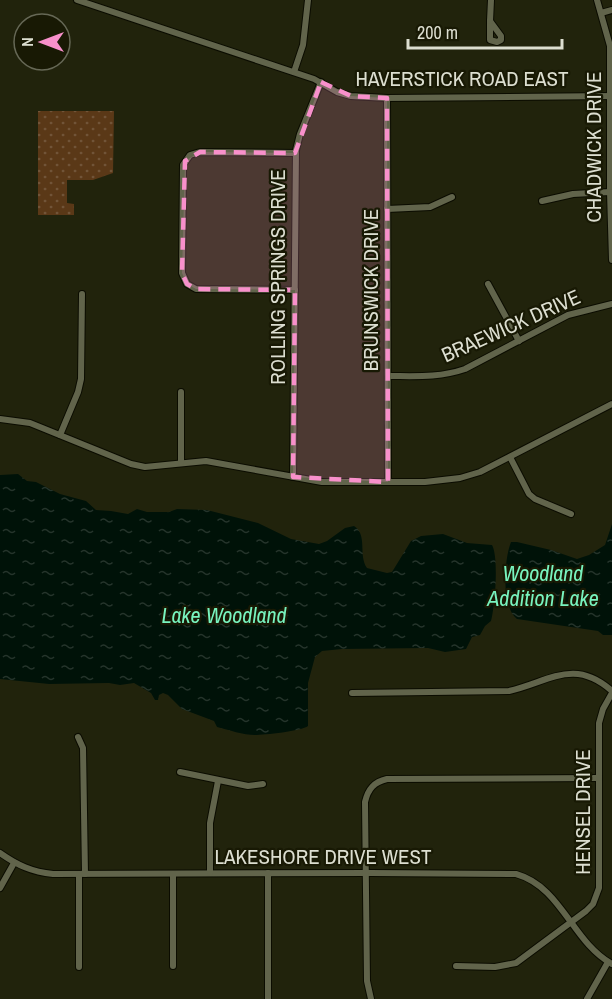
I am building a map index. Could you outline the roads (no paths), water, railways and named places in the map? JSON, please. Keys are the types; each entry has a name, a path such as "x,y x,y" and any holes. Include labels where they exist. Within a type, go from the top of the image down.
{"street":[{"name":"HAVERSTICK ROAD EAST","path":"77,0 294,72 351,96 387,98 611,96"},
{"path":"294,72 303,45 308,0"},
{"path":"490,21 491,0"},
{"name":"CHADWICK DRIVE","path":"597,0 610,46 612,260"},
{"path":"601,13 612,10"},
{"name":"ROLLING SPRINGS DRIVE","path":"293,477 296,153 300,134 321,82"},
{"name":"BRUNSWICK DRIVE","path":"387,98 388,482"},
{"path":"295,290 202,289 190,287 182,273 183,165 190,155 195,153 296,153"},
{"path":"542,201 573,194 610,192"},
{"path":"387,209 430,207 452,197"},
{"path":"488,284 519,341"},
{"path":"60,435 81,379 82,294"},
{"name":"BRAEWICK DRIVE","path":"388,376 452,374 568,315 612,304"},
{"path":"181,392 181,462"},
{"path":"0,419 22,421 139,466 206,461 322,482 425,482 460,478 480,472 612,404"},
{"path":"510,457 529,494 535,499 571,514"},
{"path":"352,693 509,691 527,687 560,674 573,673 594,677 612,692"},
{"name":"HENSEL DRIVE","path":"456,966 495,967 516,963 593,904 599,888 599,723 612,692"},
{"path":"78,737 83,748 79,968"},
{"path":"180,772 248,786 263,784"},
{"path":"371,999 367,981 365,802 367,794 375,784 387,779 599,778"},
{"path":"210,873 210,823 218,781"},
{"name":"LAKESHORE DRIVE WEST","path":"0,853 32,870 47,873 516,874 540,885 597,955 610,963"},
{"path":"0,888 14,862"},
{"path":"268,873 268,999"},
{"path":"173,874 173,966"},
{"path":"587,999 610,963"}],"water":[{"name":"Lake Woodland","path":"18,474 27,481 36,482 60,494 86,501 96,510 128,514 137,509 147,512 169,512 177,509 207,510 258,523 291,539 319,544 345,528 354,526 361,535 364,563 367,568 387,573 392,572 411,541 421,536 443,534 467,543 492,545 496,571 491,621 480,635 472,637 466,649 445,652 428,648 322,651 315,657 308,683 308,726 298,730 260,735 250,735 217,727 214,721 182,709 168,695 163,693 159,695 158,700 155,700 151,693 134,683 120,685 109,683 49,684 0,679 0,475"},
{"name":"Woodland Addition Lake","path":"612,524 612,635 517,619 508,604 505,582 511,542 551,550 577,559 605,545"}]}
